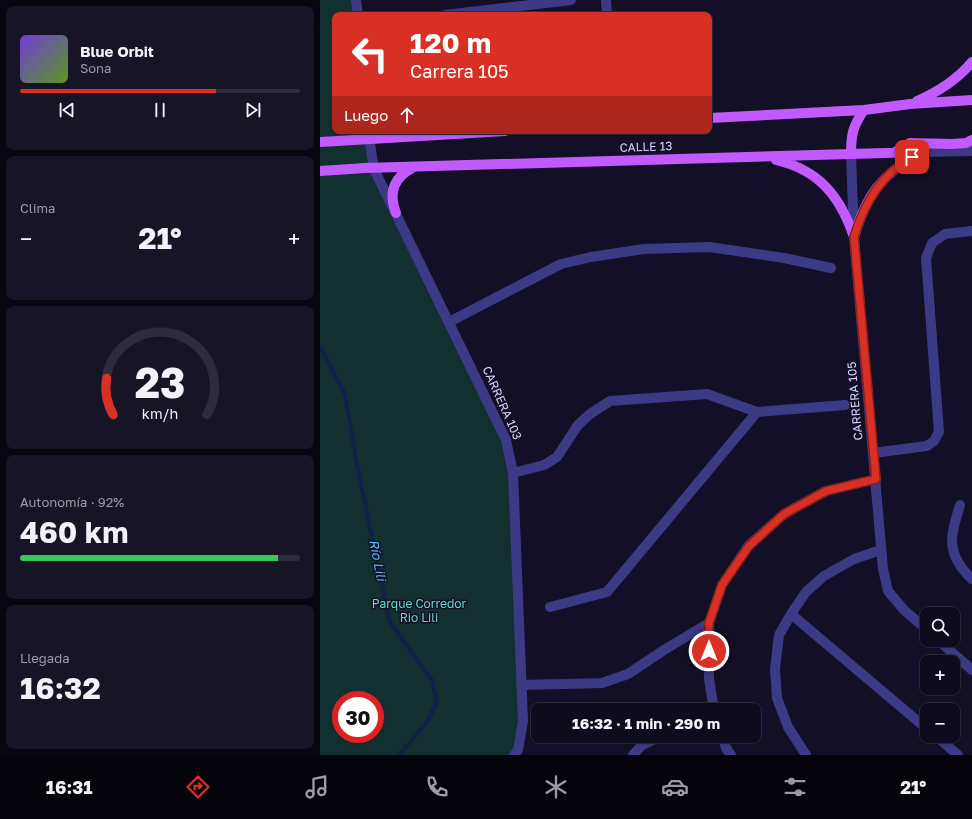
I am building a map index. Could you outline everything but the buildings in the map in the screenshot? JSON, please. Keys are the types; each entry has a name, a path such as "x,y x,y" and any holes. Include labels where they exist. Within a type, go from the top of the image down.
{"main road":[{"path":"910,104 930,95 949,83 972,62"},
{"path":"712,118 864,110 910,104 972,100"},
{"path":"851,154 851,138 855,123 864,110"},
{"path":"320,142 368,135 402,134"},
{"path":"894,153 910,143 952,144 966,143 972,140"},
{"path":"854,237 860,215 871,194 886,177 903,162 921,152"},
{"name":"CALLE 13","path":"320,170 921,152"},
{"path":"762,157 792,164 809,173 825,185 838,200 854,237"},
{"path":"396,213 392,198 396,183 400,176 414,167"}],"street":[{"path":"356,0 358,12"},
{"path":"470,12 571,0"},
{"path":"606,0 607,12"},
{"name":"CARRERA 103","path":"368,135 374,168 506,440 513,473 523,721 518,750 514,755"},
{"name":"CALLE 13","path":"921,152 972,151"},
{"name":"CARRERA 105","path":"851,154 854,237 883,569 888,591 904,610 920,624"},
{"path":"873,453 928,446 934,441 939,432 926,258 932,243 945,234 972,231"},
{"path":"449,322 561,264 591,257 644,249 709,247 784,258 831,268"},
{"path":"513,473 544,465 557,457 578,425 590,414 610,401 707,394 758,412 845,405"},
{"path":"550,607 607,592 758,412"},
{"path":"713,703 710,679 709,623 722,585 749,546 784,514 826,491 876,479"},
{"path":"960,505 952,540 956,558 966,574 972,579"},
{"path":"806,755 788,727 777,698 775,669 779,635 806,592 824,576 854,559 881,550"},
{"path":"791,614 920,723"},
{"path":"521,685 602,684 628,674 709,623"},
{"path":"946,647 972,670"},
{"path":"633,755 642,745 646,743"},
{"path":"724,743 731,755"},
{"path":"944,743 958,755"}],"green space":[{"name":"Parque Corredor Rio Lili","path":"320,0 356,0 358,12 332,12 332,134 368,134 371,154 506,440 523,721 514,755 320,755"}],"waterway":[{"name":"Río Lili","path":"320,347 345,394 357,464 389,620 432,680 437,702 427,722 399,755"}],"route":[{"path":"709,651 709,623 722,585 749,546 784,514 826,491 876,479 854,237 860,215 871,194 886,177 903,162 912,157"}]}
